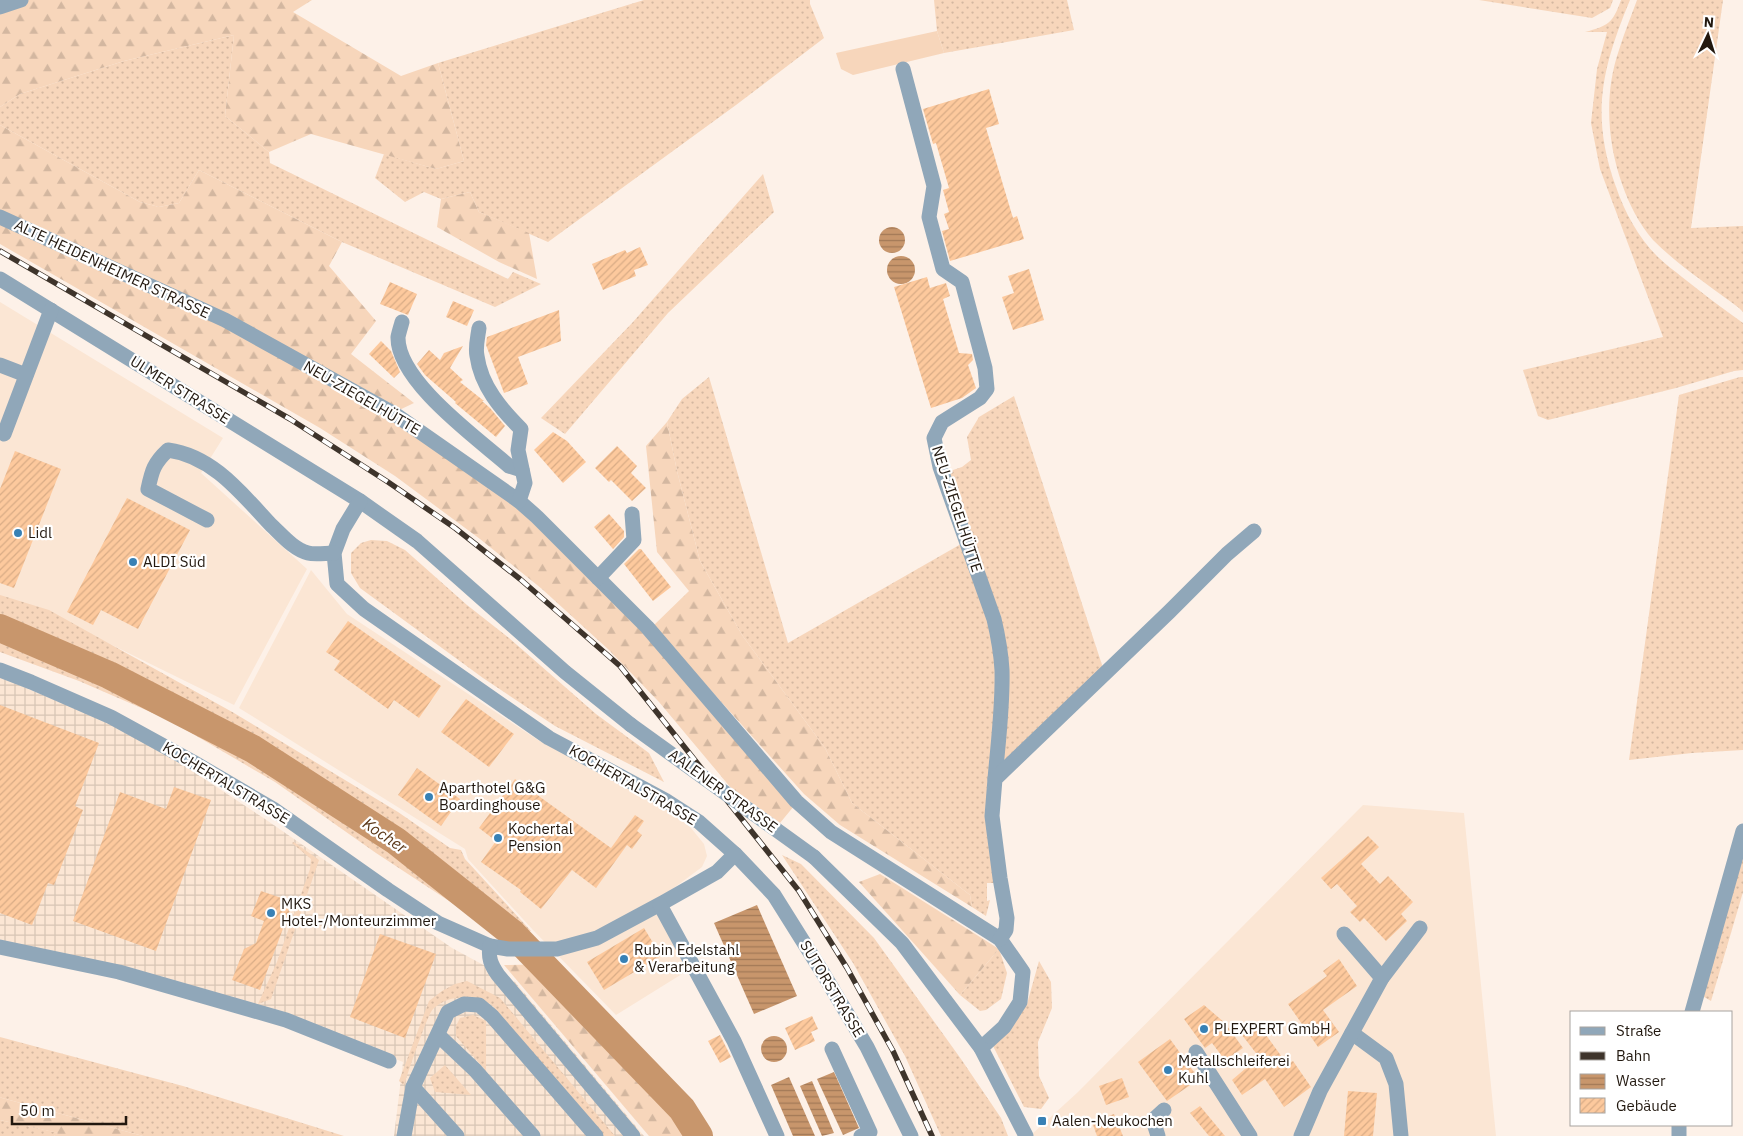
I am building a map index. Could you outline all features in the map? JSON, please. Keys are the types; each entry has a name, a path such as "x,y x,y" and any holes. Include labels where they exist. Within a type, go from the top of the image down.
{"street":[{"path":"0,7 21,0"},
{"name":"NEU-ZIEGELHÜTTE","path":"903,69 934,186 929,217 931,226 943,269 962,282 985,368 987,389 980,398 942,422 934,438 940,467 994,619 999,644 1002,669 995,779"},
{"name":"ALTE HEIDENHEIMER STRASSE","path":"0,217 225,320"},
{"name":"ULMER STRASSE","path":"0,279 360,501"},
{"path":"4,434 51,310"},
{"name":"NEU-ZIEGELHÜTTE","path":"225,320 393,413 519,501 647,627 796,801 831,832 1000,939 1023,972 1020,1002 1004,1027 981,1048"},
{"path":"402,322 398,336 400,350 413,376 428,396 509,466 522,470"},
{"path":"479,328 476,355 482,375 493,398 521,429 518,450 525,483 519,501"},
{"path":"0,365 26,375"},
{"path":"207,520 148,489 151,471 168,450 182,452 202,460 229,481 289,543 308,553 334,552"},
{"name":"KOCHERTALSTRASSE","path":"0,670 111,717 193,762 273,809 438,922 490,946 508,949 557,948 597,938 717,872 735,854 699,822 664,800 550,738 364,610 337,584 334,552 343,529 360,501"},
{"name":"AALENER STRASSE","path":"360,501 416,541 565,672 631,725 814,857 902,943 981,1048 1026,1136"},
{"path":"598,578 634,540 632,514"},
{"path":"1000,939 1006,930 1007,918 992,816 995,779 1227,554 1254,531"},
{"path":"1692,1011 1743,831"},
{"name":"SUTORSTRASSE","path":"735,854 774,895 822,970 868,1047 911,1136"},
{"path":"660,905 734,1041 777,1136"},
{"path":"1301,1136 1320,1091 1382,978 1420,928"},
{"path":"1344,934 1382,978"},
{"path":"490,946 490,964 498,975 633,1136"},
{"path":"0,947 119,972 286,1020 389,1061"},
{"path":"404,1136 413,1087 448,1012 464,1004 479,1004 492,1016 596,1136"},
{"path":"1352,1033 1386,1058 1396,1084 1401,1136"},
{"path":"438,1035 475,1070 533,1136"},
{"path":"832,1049 870,1132 861,1136"},
{"path":"1196,1052 1250,1136"},
{"path":"413,1087 457,1136"},
{"path":"1158,1136 1153,1120 1164,1110"}],"shaded area":[{"path":"0,302 223,438 201,473 307,569 234,705 55,617 0,601"},
{"path":"311,570 347,614 538,740 661,803 691,828 704,844 707,856 702,867 655,902 690,969 616,1015 533,930 468,859 465,849 239,708"},
{"path":"0,677 107,722 171,757 265,819 452,948 515,982 644,1136 394,1136 403,1062 287,1016 0,945"},
{"path":"1363,805 1464,813 1496,1136 1031,1135 1078,1092"}],"green space":[{"path":"27,0 312,0 293,12 401,76 438,63 464,161 436,169 311,134 269,152 225,116 234,35 124,61 20,94 0,107 0,10"},
{"path":"644,0 810,0 824,38 736,105 548,242 479,212 470,192 441,199 424,192 405,202 375,178 384,154 436,169 464,161 438,63"},
{"path":"934,0 1067,0 1074,30 944,53 937,31"},
{"path":"1479,0 1613,0 1610,8 1592,18"},
{"path":"1621,0 1630,0 1606,70 1602,114 1603,137 1616,187 1633,225 1652,251 1668,266 1743,323 1743,370 1548,420 1538,416 1523,370 1663,337 1600,169 1591,123 1597,69 1607,32 1585,32 1599,28 1609,22"},
{"path":"1637,0 1723,0 1691,228 1743,226 1743,312 1684,267 1653,240 1635,213 1622,184 1613,151 1609,100 1614,66"},
{"path":"937,31 944,53 853,75 841,69 836,53"},
{"path":"234,35 225,116 269,152 270,163 508,279 513,272 541,284 495,307 342,242 199,170 179,203 159,207 140,202 0,125 0,107 20,94 124,61"},
{"path":"0,125 140,202 159,207 179,203 199,170 342,242 329,266 376,321 351,354 414,403 393,413 391,419 516,506 643,632 794,806 780,823 731,788 659,702 609,650 542,589 480,539 395,476 320,428 0,244"},
{"path":"763,174 774,212 668,313 565,434 541,418 633,322"},
{"path":"470,192 479,212 529,233 537,279 499,262 437,227 441,199"},
{"path":"709,377 788,643 961,544 991,625 997,657 995,883 987,883 987,901 990,900 986,916 972,907 970,895 852,803 825,748 742,635 700,561 677,471 667,422 682,399"},
{"path":"1743,377 1743,750 1629,760 1679,395"},
{"path":"1014,396 1104,671 1007,763 1002,759 1005,645 947,472 962,467 971,460 967,437 979,417"},
{"path":"667,422 677,471 700,561 742,635 825,748 852,803 970,895 972,907 840,825 804,794 653,626 689,591 657,552 646,446"},
{"path":"371,540 387,541 405,550 596,714 649,753 664,782 555,726 483,678 360,588 351,573 351,553 361,543"},
{"path":"0,595 49,610 234,713 398,812 450,848 461,850 465,859 531,931 519,932 481,922 376,853 275,782 169,720 79,681 0,652"},
{"path":"294,842 319,860 271,999 258,1004 277,962 310,869 311,859 292,843"},
{"path":"1743,853 1743,892 1711,1001 1699,994"},
{"path":"782,855 801,864 874,938 1001,1118 1008,1136 941,1136 905,1056 853,963"},
{"path":"880,874 999,949 960,995 859,882"},
{"path":"999,949 1007,973 1001,999 986,1010 980,1011 960,995"},
{"path":"1039,961 1051,982 1052,1008 1038,1042 1039,1076 1049,1098 1041,1109 1024,1107 993,1046 1027,1004"},
{"path":"555,964 696,1110 711,1136 649,1136 504,965"},
{"path":"467,981 500,998 615,1136 602,1136 491,1004 476,999 454,998 446,1000 433,1009 422,1033 404,1085 399,1081 429,1001 455,984"},
{"path":"473,1015 486,1021 486,1071 456,1036 456,1026 460,1018"},
{"path":"0,1037 183,1086 344,1136 143,1136 2,1098 0,1097"},
{"path":"445,1065 471,1095 435,1092 430,1078"},
{"path":"0,1097 143,1136 54,1136 58,1133 0,1120"},
{"path":"0,1120 59,1133 54,1136 0,1136"}],"water":[{"path":"892,227 901,231 905,240 901,249 892,253 883,249 879,240 883,231"},
{"path":"901,256 911,260 915,270 911,280 901,284 891,280 887,270 891,260"},
{"path":"757,905 797,996 754,1014 714,923"},
{"path":"774,1036 783,1040 787,1049 783,1058 774,1062 765,1058 761,1049 765,1040"},
{"path":"834,1072 859,1128 843,1135 817,1079"},
{"path":"789,1077 815,1136 793,1136 771,1085"},
{"path":"812,1081 834,1133 822,1136 800,1086"}],"building":[{"path":"989,89 999,124 986,128 1013,218 1017,216 1024,239 950,261 942,231 949,229 944,214 949,212 943,190 949,188 936,143 933,144 923,109"},
{"path":"640,247 648,265 634,270 636,276 603,290 592,264 625,250 627,253"},
{"path":"1029,269 1044,320 1013,330 1002,297 1014,293 1008,276"},
{"path":"927,277 930,288 946,283 950,296 943,299 959,353 972,354 973,360 968,365 976,388 962,398 931,408 894,287"},
{"path":"390,282 417,294 408,315 380,304"},
{"path":"453,301 474,310 467,326 446,317"},
{"path":"559,310 561,341 518,357 528,384 504,393 486,345 487,337"},
{"path":"381,341 391,351 400,372 394,378 369,354"},
{"path":"463,346 450,368 463,380 460,382 484,401 482,401 505,426 496,437 455,403 425,375 417,364 429,350 440,360 444,353"},
{"path":"553,432 567,441 586,462 563,483 534,450"},
{"path":"617,446 637,466 631,473 646,488 632,501 611,480 609,482 595,468"},
{"name":"Lidl","path":"15,451 61,469 14,588 0,583 0,489"},
{"name":"ALDI Süd","path":"127,498 190,530 138,629 101,610 93,625 67,612"},
{"path":"609,514 624,531 624,537 613,549 594,527"},
{"path":"641,549 671,587 653,601 624,564"},
{"path":"348,621 441,686 419,718 394,700 388,709 334,670 340,661 326,652"},
{"path":"466,699 514,734 489,767 441,732"},
{"path":"0,705 99,743 75,806 83,810 54,885 48,883 32,925 0,913"},
{"name":"Aparthotel G&G Boardinghouse","path":"417,768 460,799 441,826 398,795"},
{"path":"515,779 611,848 635,815 644,821 637,831 642,835 632,849 627,845 596,888 572,870 541,909 520,892 521,890 481,862 496,841 479,828"},
{"path":"174,787 211,800 156,951 73,921 120,792 166,809"},
{"path":"1368,836 1379,847 1361,864 1380,884 1388,876 1413,902 1401,914 1407,921 1386,941 1364,918 1360,922 1350,912 1357,906 1337,884 1331,889 1321,878"},
{"path":"261,891 293,902 260,990 232,980 244,949 256,943 264,921 251,916"},
{"name":"Rubin Edelstahl & Verarbeitung","path":"644,928 661,956 604,990 587,962"},
{"path":"380,934 436,954 405,1038 350,1017"},
{"path":"1339,959 1357,986 1323,1010 1339,1032 1318,1047 1288,1004 1327,976 1323,971"},
{"path":"1204,1005 1225,1023 1243,1048 1225,1060 1212,1043 1205,1048 1184,1019"},
{"path":"812,1016 818,1029 811,1032 815,1041 795,1050 785,1028"},
{"path":"1258,1024 1287,1064 1293,1061 1311,1087 1284,1107 1265,1079 1242,1095 1232,1080 1259,1057 1242,1035"},
{"path":"720,1035 731,1057 720,1063 708,1041"},
{"name":"Metallschleiferei Kuhl","path":"1170,1039 1199,1079 1167,1101 1138,1062"},
{"path":"1122,1078 1129,1097 1106,1105 1099,1086"},
{"path":"1348,1091 1377,1093 1373,1136 1344,1136"},
{"path":"1200,1106 1225,1136 1209,1136 1190,1113"},
{"path":"1114,1114 1123,1136 1097,1136 1092,1122"}],"waterway":[{"name":"Kocher","path":"0,628 109,675 253,749 396,841 512,933 682,1109 699,1136"}],"railway":[{"path":"0,251 290,419 388,482 455,528 520,579 620,666 799,891 847,968 893,1051 932,1136"}],"place":[{"name":"Lidl","path":"18,533"},
{"name":"ALDI Süd","path":"133,562"},
{"name":"Aparthotel G&G Boardinghouse","path":"429,797"},
{"name":"Kochertal Pension","path":"498,838"},
{"name":"MKS Hotel-/Monteurzimmer","path":"271,913"},
{"name":"Rubin Edelstahl & Verarbeitung","path":"624,959"},
{"name":"PLEXPERT GmbH","path":"1204,1029"},
{"name":"Metallschleiferei Kuhl","path":"1168,1070"},
{"name":"Aalen-Neukochen","path":"1042,1121"}]}
